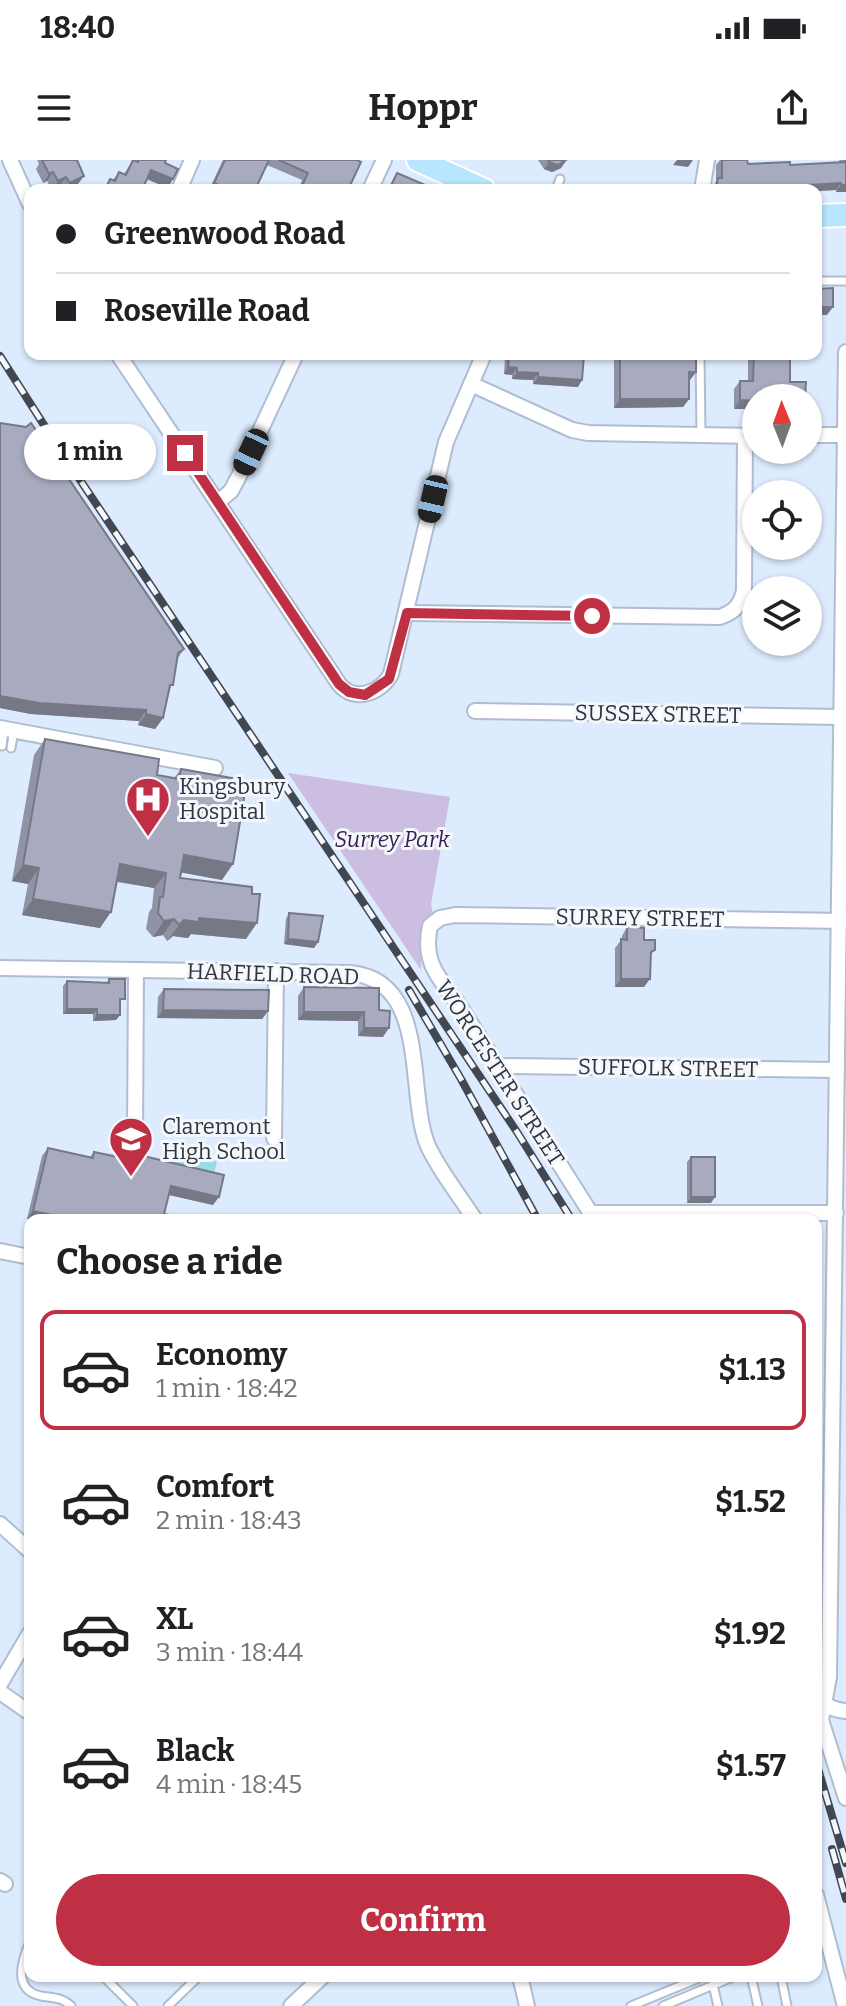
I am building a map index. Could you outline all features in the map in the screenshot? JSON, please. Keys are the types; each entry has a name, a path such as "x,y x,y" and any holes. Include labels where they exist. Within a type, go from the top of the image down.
{"main road":[{"path":"418,160 471,184"},
{"path":"822,216 846,215"}],"street":[{"path":"10,160 24,191"},
{"path":"182,184 192,160"},
{"path":"373,184 384,160"},
{"path":"703,184 707,160"},
{"path":"822,1697 829,1677 838,1567 832,1440 839,1424 833,1340 840,1281 836,1213 842,921 841,717 844,677 846,352"},
{"path":"122,360 339,684 349,692 365,695 389,679 446,442 481,360"},
{"path":"218,502 231,491 239,476 293,360"},
{"path":"471,384 572,430 588,433 742,436"},
{"path":"822,435 845,435"},
{"path":"407,613 720,617 730,614 742,601 744,591 749,464"},
{"name":"SUSSEX STREET","path":"475,711 841,717"},
{"path":"6,729 218,772"},
{"name":"SURREY STREET","path":"434,921 455,915 842,921"},
{"name":"WORCESTER STREET","path":"434,921 428,929 431,965 592,1214"},
{"name":"HARFIELD ROAD","path":"0,968 276,971 361,974 373,979 391,996 407,1026 428,1145 471,1214"},
{"path":"135,1136 136,970"},
{"path":"274,1138 276,971"},
{"name":"SUFFOLK STREET","path":"498,1066 837,1070"},
{"path":"755,1214 836,1213"},
{"path":"0,1251 24,1256"},
{"path":"822,1340 833,1340"},
{"path":"822,1440 832,1440"},
{"path":"0,1524 24,1546"},
{"path":"0,1684 24,1643"},
{"path":"0,1692 24,1709"},
{"path":"822,1701 836,1710 846,1711"},
{"path":"822,1723 846,1798"},
{"path":"822,1934 845,2006"},
{"path":"521,1982 527,2006"},
{"path":"291,2006 310,1999"}],"lane":[{"path":"558,184 560,179"},
{"path":"822,281 846,281"},
{"path":"700,360 701,434"},
{"path":"2,746 6,729"},
{"path":"6,729 11,748"},
{"path":"24,1959 20,1971 23,1981 35,1994 66,2001 71,2006"},
{"path":"109,1982 133,2006"},
{"path":"168,2006 193,1982"},
{"path":"635,2005 690,1982"},
{"path":"663,2006 677,2003 720,1982"},
{"path":"752,1982 758,2006"},
{"path":"782,1982 787,2006"},
{"path":"713,1985 718,2006"}],"green space":[{"name":"Surrey Park","path":"288,773 450,797 431,904 433,914 422,932 421,970"}],"shaded area":[{"path":"178,1152 217,1161 214,1174 175,1165"}],"building":[{"path":"42,160 77,160 84,176 70,183 66,177 58,181 53,172 49,174"},
{"path":"133,160 166,160 165,163 178,169 173,179 151,170 145,184 108,184 110,179 115,181 119,172 126,175"},
{"path":"225,160 269,160 258,184 214,183"},
{"path":"279,160 361,162 351,184 303,184 308,173"},
{"path":"548,160 566,160 558,165"},
{"path":"722,160 747,160 748,164 790,162 790,165 846,160 846,185 717,184 718,178 722,178"},
{"path":"397,173 423,184 392,184"},
{"path":"833,288 833,307 822,307 822,289"},
{"path":"509,360 584,360 582,380 538,377 538,373 517,372 517,368 508,367"},
{"path":"620,360 696,360 696,372 689,372 689,399 620,399"},
{"path":"754,360 790,360 790,382 806,382 742,384 742,400 740,381 753,381"},
{"path":"0,423 26,427 31,423 184,649 178,653 163,718 146,714 146,710 39,703 0,696"},
{"path":"45,739 159,759 157,775 179,779 181,769 232,778 231,784 246,786 233,864 184,855 180,878 252,887 252,894 260,894 257,923 199,918 199,922 184,920 179,925 174,919 164,921 158,913 166,873 120,864 111,912 33,899 39,868 23,865"},
{"path":"289,913 323,916 318,942 288,939"},
{"path":"627,927 644,928 644,940 655,940 655,950 651,952 650,979 621,979 621,939 627,940"},
{"path":"109,979 125,979 125,999 120,999 120,1015 97,1015 97,1009 67,1009 67,981 109,983"},
{"path":"304,987 379,988 379,1010 390,1011 389,1028 364,1028 364,1012 304,1012"},
{"path":"164,989 269,990 268,1011 163,1010"},
{"path":"48,1148 93,1158 94,1152 137,1161 139,1155 224,1175 219,1197 171,1186 164,1214 47,1214 33,1211"},
{"path":"691,1157 715,1157 715,1197 691,1197"}],"railway":[{"path":"0,356 517,1132 568,1214"},
{"path":"409,990 535,1214"},
{"path":"822,1782 846,1863"},
{"path":"832,1849 846,1899"}],"place":[{"name":"Kingsbury Hospital","path":"148,838"},
{"name":"Claremont High School","path":"131,1178"}],"route":[{"path":"185,453 339,684 349,692 365,695 389,679 407,613 592,616"}]}
